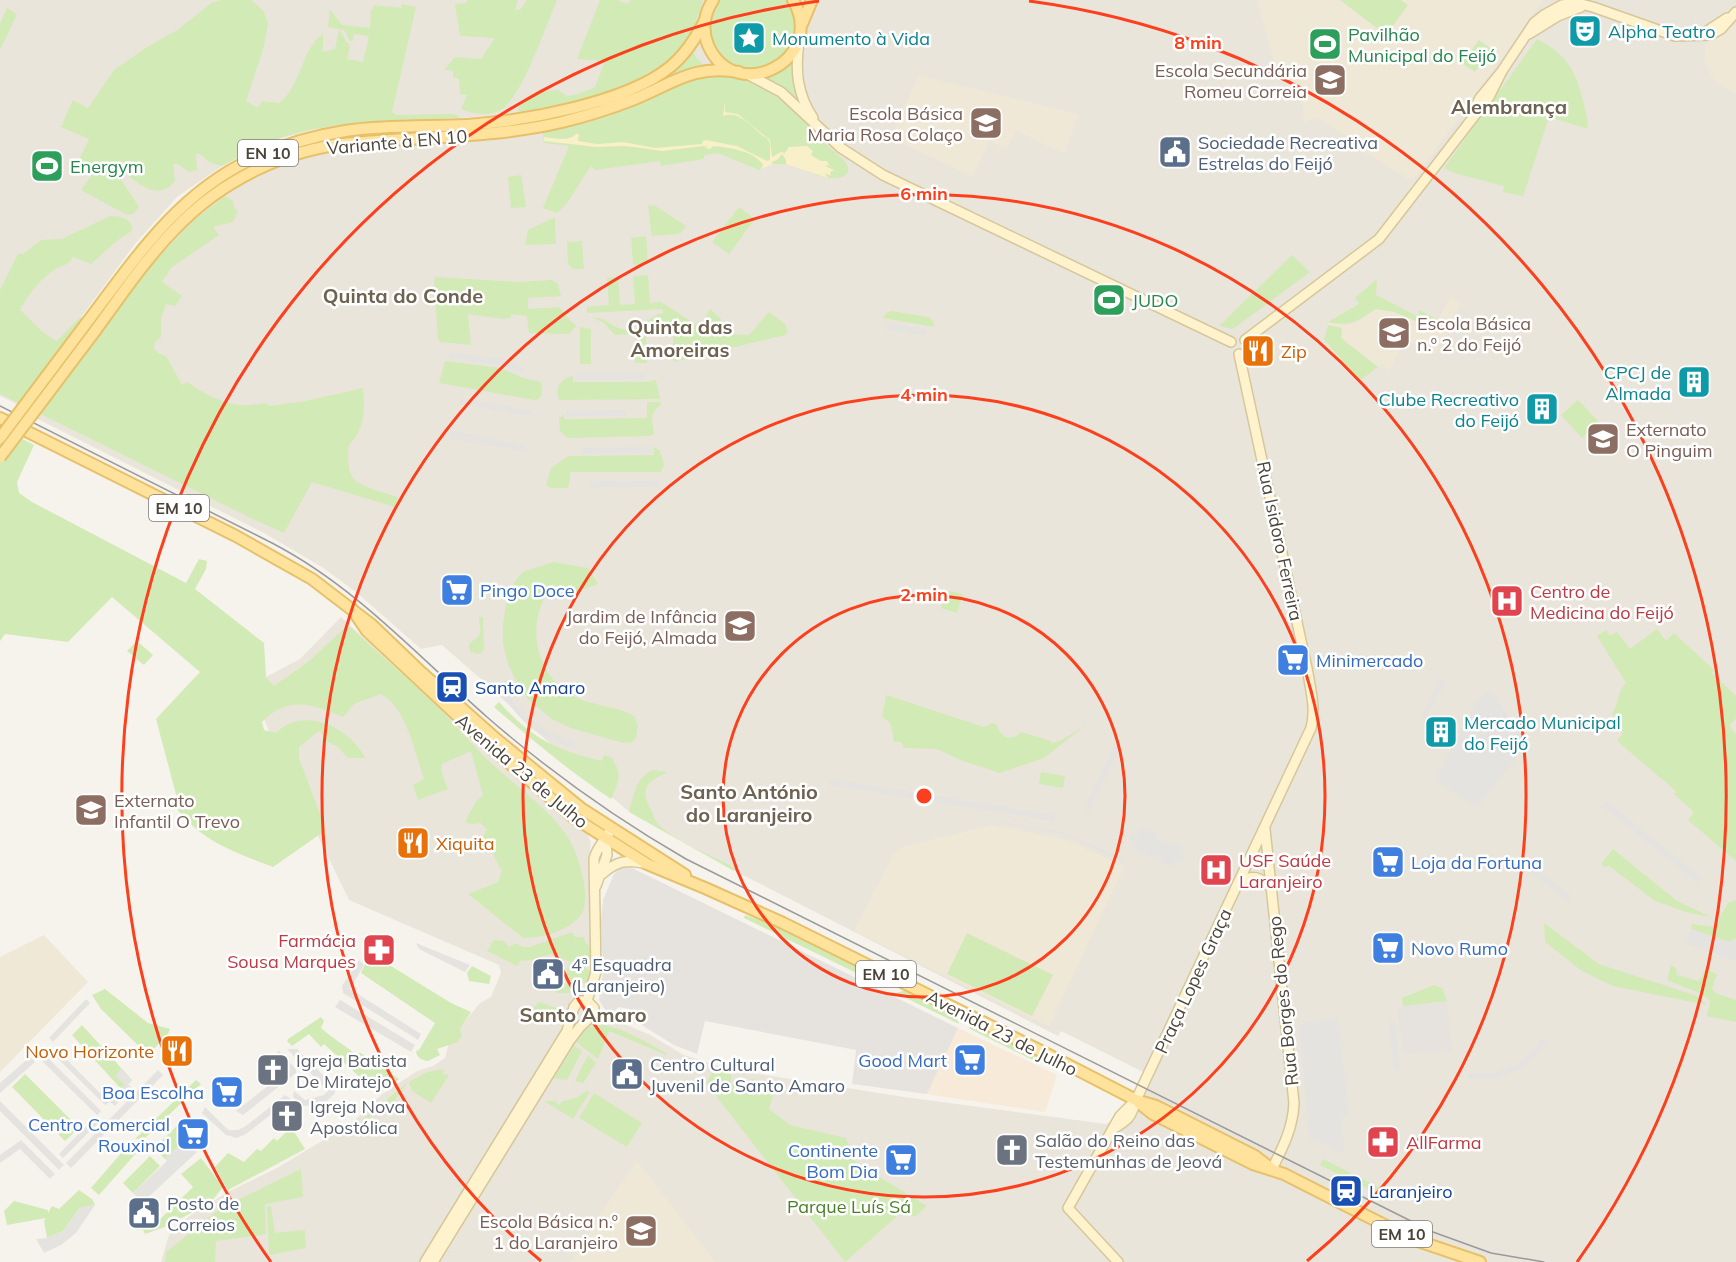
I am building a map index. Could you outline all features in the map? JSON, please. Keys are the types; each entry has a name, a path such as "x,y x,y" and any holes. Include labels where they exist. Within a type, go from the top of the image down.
{"main road":[{"name":"Variante à EN 10","path":"0,457 153,236 173,214 216,180 243,164 291,144 335,133 350,130 491,123 556,112 592,102 638,85 664,71 690,47 706,16 711,0"},
{"path":"793,0 800,16 797,72 802,98 814,120 834,142"},
{"name":"Variante à EN 10","path":"0,438 154,253 189,215 231,184 272,163 310,150 339,144 480,135 528,129 606,110 700,71 722,69 762,74 776,68 793,52 812,0"},
{"path":"1245,340 1379,239 1493,92 1502,71 1527,35 1558,16 1583,6 1593,7 1675,36 1701,35 1734,14"},
{"path":"706,16 705,34 712,53 727,67 781,92 834,142 860,162 883,176 1231,342"},
{"path":"1231,342 1239,337 1245,340"},
{"path":"1231,342 1232,350 1239,354 1246,349 1245,340"},
{"name":"Rua Isidoro Ferreira","path":"1239,354 1310,684 1314,712 1311,728"},
{"name":"EM 10","path":"0,418 273,555 312,579 352,609"},
{"name":"Avenida 23 de Julho","path":"352,609 495,738 582,809 705,888"},
{"name":"Avenida 23 de Julho","path":"352,609 367,631 494,750 573,817 646,864 793,928 1136,1100 1156,1106 1256,1156 1272,1169 1412,1239 1480,1262"},
{"name":"Praça Lopes Graça","path":"1118,1262 1068,1209 1120,1116 1136,1100 1311,728"},
{"path":"587,1000 596,972 593,867 596,851 606,840 611,829"},
{"name":"Rua Borges do Rego","path":"1265,829 1294,1103 1293,1120 1272,1169"},
{"path":"595,888 607,855 606,840"},
{"path":"602,874 619,862 633,861 646,864"},
{"path":"1240,882 1254,877 1259,878 1270,887"},
{"path":"433,1262 567,1038 576,1003 587,1000"},
{"path":"425,1262 567,1038 589,1020 594,1011 587,1000"},
{"path":"573,1014 579,1020 589,1020"}],"shaded area":[{"path":"0,0 1736,0 1736,1262 161,1262 169,1235 192,1214 230,1191 277,1168 352,1123 381,1095 417,1071 433,1066 445,1058 449,1043 480,1003 491,997 501,973 499,965 349,900 284,766 264,719 266,677 300,659 341,617 498,762 571,822 586,831 591,842 589,860 591,914 600,982 586,1007 650,1035 684,1055 728,1069 904,1097 1106,1124 1126,1116 1145,1073 1061,1031 1058,1036 743,875 627,810 564,757 442,645 421,649 356,592 322,567 264,533 22,411 149,248 185,211 212,189 249,166 269,156 358,135 447,133 513,124 513,114 366,121 316,129 268,142 222,166 177,197 135,244 17,404 0,396"},
{"path":"1257,0 1543,0 1419,173 1414,178 1408,179 1352,144 1350,138 1318,118 1304,122 1302,91 1275,64"},
{"path":"1736,24 1736,94 1716,82 1709,73 1711,72 1705,60 1705,45"},
{"name":"Escola Básica Maria Rosa Colaço","path":"918,76 1079,115 1064,153 1016,131 1007,149 989,141 973,177 891,138"},
{"name":"Escola Básica n.º 2 do Feijó","path":"1450,298 1461,303 1436,353 1404,339 1389,371 1382,364 1378,367 1328,325 1328,322 1353,324 1376,308 1418,321 1422,319 1435,325"},
{"path":"889,323 927,331 923,335 885,329"},
{"path":"450,352 508,360 524,368 522,373 500,365 449,358"},
{"path":"575,373 644,373 644,379 575,380"},
{"path":"461,398 532,411 531,417 459,403"},
{"path":"626,410 626,416 566,417 566,411"},
{"path":"451,431 525,445 524,451 449,438"},
{"path":"654,447 654,453 582,454 582,448"},
{"path":"591,481 657,481 657,487 591,488"},
{"path":"1444,678 1446,681 1426,718 1420,718 1440,679"},
{"path":"502,684 515,704 532,721 549,732 577,743 575,749 545,738 527,725 502,697 496,686"},
{"path":"1490,690 1528,743 1477,808 1435,780 1477,700"},
{"path":"1115,744 1121,747 1089,811 1084,808"},
{"path":"830,779 1055,815 1054,821 829,785"},
{"path":"1606,801 1702,878 1697,883 1602,806"},
{"path":"994,820 1066,833 1123,859 1122,862 1065,835 994,822"},
{"path":"992,825 1070,841 1124,867 1049,1026 854,931 894,853 903,847"},
{"path":"1139,828 1157,833 1156,839 1182,847 1179,853 1185,856 1181,864 1175,862 1172,867 1132,848 1135,843 1128,839 1131,832 1137,835"},
{"path":"1528,862 1572,897 1568,902 1524,867"},
{"path":"630,867 958,1028 927,1094 852,1084 856,1050 705,1021 697,1054 674,1045 640,1024 634,1023 630,1019 629,1009 619,1007 614,1011 606,1011 599,1000 603,973 601,921 603,900 614,874 619,869"},
{"path":"1691,929 1729,942 1736,938 1736,961 1686,944"},
{"path":"44,935 88,982 0,1072 0,957"},
{"path":"416,943 470,965 465,972 419,949"},
{"path":"359,960 364,965 350,989 421,1034 418,1040 343,993 342,986"},
{"path":"86,999 90,1003 53,1042 49,1038"},
{"path":"340,1000 415,1045 411,1052 335,1007"},
{"path":"1447,1001 1452,1051 1404,1054 1397,1009 1403,1006"},
{"path":"1338,1018 1349,1115 1341,1116 1345,1152 1338,1152 1309,1137 1299,1026 1305,1022"},
{"path":"1395,1020 1400,1068 1394,1072 1389,1023"},
{"name":"Good Mart","path":"958,1028 1057,1075 1045,1112 927,1094"},
{"path":"1542,1038 1547,1041 1542,1049 1522,1068 1496,1079 1468,1079 1469,1073 1495,1073 1519,1063 1532,1052"},
{"path":"55,1048 109,1102 125,1085 115,1076 121,1069 132,1080 128,1084 132,1088 115,1106 110,1102 105,1105 51,1052"},
{"path":"287,1049 297,1049 334,1086 335,1093 325,1103 304,1106 293,1097 294,1091 305,1100 324,1095 328,1091"},
{"path":"278,1050 296,1069 296,1073 243,1115 236,1111 288,1070 277,1057"},
{"path":"30,1057 35,1062 0,1093 0,1083"},
{"path":"47,1057 101,1111 97,1115 42,1061"},
{"path":"158,1070 163,1075 71,1168 66,1163"},
{"path":"285,1095 291,1099 246,1134 237,1138 226,1135 202,1113 205,1107 229,1130 238,1130"},
{"path":"0,1101 64,1165 59,1170 0,1111"},
{"path":"93,1119 98,1123 63,1158 59,1154"},
{"path":"21,1140 55,1174 50,1179 20,1149 0,1163 0,1155"},
{"path":"185,1140 197,1152 143,1202 133,1193 167,1161 165,1159"},
{"name":"Escola Básica n.º 1 do Laranjeiro","path":"637,1161 715,1262 571,1262"},
{"path":"95,1205 76,1233 61,1245 44,1253 36,1239 47,1238 63,1231 80,1208"}],"green space":[{"path":"221,0 251,0 263,10 268,23 264,46 246,101 258,108 262,101 279,103 287,96 310,49 323,34 323,52 335,49 339,29 328,27 330,9 342,25 370,28 371,9 373,10 374,5 402,8 401,4 416,7 392,112 397,115 451,114 458,115 459,118 362,122 313,129 267,143 222,166 209,162 200,154 196,154 197,170 189,172 178,164 173,164 175,181 163,190 156,191 144,187 125,173 120,178 139,207 133,214 127,215 81,190 91,176 89,168 80,158 89,139 61,127 73,100 88,108 114,70 147,47 179,29 211,3","holes":["339,29 344,30 350,41 353,41 354,34 369,36 363,62 347,59 350,47"]},
{"path":"467,0 518,0 515,10 520,10 527,0 557,0 526,75 510,101 498,112 487,114 461,109 467,95 460,94 459,79 453,77 453,71 444,70 455,57 481,59 495,38 460,36 455,4 467,3"},
{"path":"600,0 617,0 628,4 630,0 703,0 695,23 683,44 660,66 645,75 629,83 577,100 517,111 525,99 534,93 558,90 567,96 595,87 605,61 577,59"},
{"path":"718,0 788,0 795,16 796,27 793,39 782,58 765,67 750,69 735,65 723,57 714,46 710,31 711,16"},
{"path":"1340,0 1401,0 1408,5 1386,35"},
{"path":"7,8 17,14 0,50 0,24"},
{"path":"1537,39 1564,58 1570,66 1578,83 1588,129 1549,117 1523,196 1503,192 1504,186 1457,174 1444,168"},
{"path":"1479,40 1491,49 1475,72 1462,63"},
{"path":"692,52 703,65 628,96 573,115 526,125 443,133 443,130 486,128 658,80 676,69"},
{"path":"793,62 799,104 783,89 766,78 780,72"},
{"path":"713,76 735,78 771,93 786,104 844,160 848,173 841,177 825,177 789,165 778,164 759,170 718,153 704,155 704,159 661,166 660,161 595,170 591,166 567,203 557,213 543,208 569,146 544,143 543,133 609,116 692,80"},
{"path":"521,175 526,207 511,208 508,177"},
{"path":"225,196 233,201 234,208 238,211 233,222 213,227 219,235 171,268 162,282 182,296 175,306 166,304 161,319 161,337 155,342 154,348 158,353 166,356 182,385 187,382 214,398 233,404 265,403 270,406 306,401 363,388 363,418 358,432 349,445 350,471 353,478 361,484 398,497 395,507 312,482 284,533 0,394 0,290 18,254 23,254 41,240 62,239 110,216 128,221 132,231 119,239 91,264 73,257 67,264 54,270 35,288 20,310 42,331 57,341 80,317 101,331 154,262 192,222"},
{"path":"654,205 686,226 680,234 652,236 648,206"},
{"path":"739,207 755,219 729,254 712,242"},
{"path":"555,217 556,244 525,245 528,230"},
{"path":"646,236 648,264 633,265 631,238"},
{"path":"582,241 584,269 573,269 568,264 567,242"},
{"path":"1292,255 1310,272 1233,329 1219,326"},
{"path":"648,275 650,303 661,302 700,327 710,309 725,325 719,326 720,334 749,335 769,312 785,324 788,332 785,335 673,362 673,330 656,328 646,332 647,363 635,363 635,334 615,335 604,323 592,317 629,330 663,313 663,309 587,313 587,307 609,305 607,278 618,277 620,305 635,304 633,276"},
{"path":"436,277 518,282 552,280 558,284 561,296 528,298 528,309 560,307 576,326 569,334 529,333 527,316 511,314 511,318 503,319 468,314 471,345 440,342 434,280"},
{"path":"1377,279 1376,295 1417,316 1420,310 1438,320 1435,325 1422,319 1418,322 1394,312 1376,309 1354,322 1343,324 1328,322 1359,304 1355,298"},
{"path":"892,311 928,317 933,321 934,327 883,318 886,313"},
{"path":"1328,325 1342,328 1341,338 1378,367 1359,381 1324,339"},
{"path":"580,327 591,329 591,364 580,364"},
{"path":"445,361 500,368 541,382 541,396 534,400 439,383"},
{"path":"573,376 573,382 656,380 660,399 560,400 557,392 559,385 565,379"},
{"path":"1578,400 1599,422 1582,438 1561,415"},
{"path":"647,402 661,402 653,414 654,433 651,436 568,438 560,431 559,419 564,414 564,419 647,418"},
{"path":"0,427 34,445 17,482 19,493 32,502 186,583 199,559 207,561 206,569 195,589 264,643 266,677 274,686 308,662 348,625 428,698 489,761 539,804 565,833 578,860 584,882 585,903 579,918 557,932 523,938 468,894 498,882 502,871 483,836 487,830 481,823 465,822 475,803 483,795 471,751 442,764 441,771 448,789 418,800 413,785 424,779 409,732 397,709 381,694 354,704 343,717 321,708 301,704 281,708 262,722 264,730 276,733 287,725 299,721 325,724 349,738 365,758 348,758 337,746 327,742 320,730 299,747 299,758 326,830 273,867 229,849 203,835 181,814 171,800 177,798 156,719 200,672 112,597 68,642 5,634 0,641"},
{"path":"654,447 660,451 664,465 661,472 570,472 567,488 551,488 546,485 551,468 568,456 654,455"},
{"path":"553,562 588,568 598,584 568,595 553,584 538,614 536,631 542,662 562,688 577,698 635,717 638,726 636,738 632,742 623,743 571,728 552,719 529,700 508,664 503,644 503,624 506,604 515,581 523,572"},
{"path":"946,592 963,594 957,613 941,608"},
{"path":"479,617 483,617 484,648 483,652 478,654 471,652 469,647 470,643 480,634"},
{"path":"1657,629 1666,641 1674,633 1714,670 1712,673 1736,696 1736,718 1729,726 1736,734 1736,861 1688,820 1694,812 1674,794 1676,791 1617,741 1623,733 1612,714 1626,683 1597,636 1606,630 1610,636 1617,632 1630,649"},
{"path":"137,641 153,655 144,665 127,651"},
{"path":"886,695 984,727 992,723 997,725 1004,736 1010,738 1021,732 1051,741 1051,743 1060,741 1087,724 1044,758 1000,773 960,760 937,749 904,748 901,742 894,742 891,724 882,716"},
{"path":"499,702 534,734 557,747 602,761 604,755 611,757 617,768 618,778 611,799 551,755 494,707"},
{"path":"652,770 668,772 648,784 645,793 657,823 682,841 735,868 734,871 629,812 639,783"},
{"path":"1041,772 1065,776 1063,788 1039,784"},
{"path":"1613,849 1677,901 1711,917 1689,913 1655,901 1609,866 1605,867 1601,864"},
{"path":"1736,900 1736,938 1730,942 1691,929 1692,924 1714,927 1728,903"},
{"path":"745,915 782,928 877,974 885,987 744,918"},
{"path":"1544,923 1599,964 1697,996 1707,1005 1613,986 1582,971 1545,942"},
{"path":"572,932 575,937 584,937 591,949 593,962 586,965 591,972 591,981 580,984 578,991 570,991 570,993 556,993 553,985 564,989 568,979 564,977 570,963 575,964 551,954 526,961 521,960 517,966 487,951 494,940 504,941 509,947 516,943 523,947 530,947"},
{"path":"967,933 1053,975 1032,1016 947,974"},
{"path":"370,953 451,1003 471,1012 460,1029 462,1036 458,1042 437,1049 440,1055 428,1061 418,1057 416,1051 419,1050 435,1023 361,973"},
{"path":"1671,965 1676,968 1677,975 1698,981 1704,971 1717,974 1712,988 1715,993 1736,1000 1736,1022 1707,1016 1710,1001 1702,994 1667,980"},
{"path":"472,966 491,976 489,984 469,981 467,973"},
{"path":"1434,985 1443,989 1447,1001 1403,1006 1402,998"},
{"path":"105,989 148,1023 170,1029 148,1055 101,1009 92,995"},
{"path":"903,991 918,994 943,1007 951,1012 959,1024 896,993"},
{"path":"539,1002 562,1010 567,1017 565,1025 530,1011"},
{"path":"321,1017 324,1021 321,1028 329,1035 354,1053 361,1053 399,1079 378,1094 324,1044 321,1047 309,1034 292,1046 287,1041"},
{"path":"594,1024 632,1034 666,1055 609,1031 598,1059 575,1041 579,1035"},
{"path":"82,1025 132,1080 122,1090 72,1035"},
{"path":"982,1026 1039,1054 1035,1061 968,1028"},
{"path":"574,1046 582,1051 567,1080 554,1078"},
{"path":"588,1055 596,1063 583,1083 575,1081"},
{"path":"445,1069 442,1074 449,1075 431,1103 412,1091 409,1082 427,1072"},
{"name":"Parque Luís Sá","path":"714,1070 731,1074 731,1084 749,1087 751,1079 776,1083 769,1109 790,1125 846,1138 855,1162 927,1206 915,1217 902,1212 845,1262 706,1083"},
{"path":"25,1074 79,1128 65,1141 12,1087"},
{"path":"196,1080 201,1084 144,1139 135,1139"},
{"path":"408,1082 391,1105 386,1103 378,1115 374,1114 366,1121 362,1120"},
{"path":"587,1091 590,1092 573,1119 544,1101 555,1101 559,1105"},
{"path":"594,1093 642,1123 627,1147 579,1118"},
{"path":"178,1125 185,1140 165,1159 154,1148"},
{"path":"291,1127 305,1149 228,1190 215,1167 228,1153 244,1162 257,1149 261,1151 274,1138 277,1141"},
{"path":"130,1143 138,1151 99,1195 91,1188"},
{"path":"150,1156 160,1166 133,1193 123,1183"},
{"path":"201,1158 223,1187 211,1202 165,1227 145,1234 143,1230 135,1230 142,1223 150,1229 193,1187 181,1174"},
{"path":"1323,1159 1384,1190 1381,1195 1320,1165"},
{"path":"301,1169 303,1197 265,1204 266,1234 216,1241 215,1262 165,1262 166,1252 221,1208"},
{"path":"79,1190 92,1199 95,1205 80,1208 63,1231 47,1238 44,1221 46,1218 7,1225 4,1211 14,1201 48,1210 48,1213 52,1206 59,1209"},
{"path":"267,1206 271,1206 275,1233 305,1230 306,1248 269,1255"}],"sand":[{"path":"725,102 725,112 738,114 770,140 772,157 781,152 785,153 789,147 807,146 813,151 811,155 821,161 827,161 829,165 825,166 834,170 830,172 831,176 825,173 828,178 786,164 782,154 777,160 771,162 773,164 761,169 763,165 759,160 747,153 713,146 710,149 703,148 709,147 704,146 662,151 626,146 596,147 544,141 544,137 566,139 579,134 578,141 597,144 623,142 655,148 702,144 706,140 737,146 767,161 770,160 768,139 741,118 723,116"}],"tram line":[{"path":"0,406 302,560 385,623 487,717 558,775 608,810 686,859 1433,1232 1491,1253 1544,1262"}],"place":[{"name":"Alpha Teatro","path":"1585,31"},
{"name":"Monumento à Vida","path":"749,38"},
{"name":"Pavilhão Municipal do Feijó","path":"1325,44"},
{"name":"Escola Secundária Romeu Correia","path":"1330,80"},
{"name":"Escola Básica Maria Rosa Colaço","path":"986,123"},
{"name":"Sociedade Recreativa Estrelas do Feijó","path":"1175,152"},
{"name":"Energym","path":"47,166"},
{"name":"JUDO","path":"1109,300"},
{"name":"Escola Básica n.º 2 do Feijó","path":"1394,333"},
{"name":"Zip","path":"1258,351"},
{"name":"CPCJ de Almada","path":"1694,382"},
{"name":"Clube Recreativo do Feijó","path":"1542,409"},
{"name":"Externato O Pinguim","path":"1603,439"},
{"name":"Pingo Doce","path":"457,590"},
{"name":"Centro de Medicina do Feijó","path":"1507,601"},
{"name":"Jardim de Infância do Feijó, Almada","path":"740,626"},
{"name":"Minimercado","path":"1293,660"},
{"name":"Santo Amaro","path":"452,687"},
{"name":"Mercado Municipal do Feijó","path":"1441,732"},
{"name":"Externato Infantil O Trevo","path":"91,810"},
{"name":"Xiquita","path":"413,843"},
{"name":"Loja da Fortuna","path":"1388,862"},
{"name":"USF Saúde Laranjeiro","path":"1216,870"},
{"name":"Novo Rumo","path":"1388,948"},
{"name":"Farmácia Sousa Marques","path":"379,950"},
{"name":"4ª Esquadra (Laranjeiro)","path":"548,974"},
{"name":"Novo Horizonte","path":"177,1051"},
{"name":"Good Mart","path":"970,1060"},
{"name":"Igreja Batista De Miratejo","path":"273,1070"},
{"name":"Centro Cultural Juvenil de Santo Amaro","path":"627,1074"},
{"name":"Boa Escolha","path":"227,1092"},
{"name":"Igreja Nova Apostólica","path":"287,1116"},
{"name":"Centro Comercial Rouxinol","path":"193,1134"},
{"name":"AllFarma","path":"1383,1142"},
{"name":"Salão do Reino das Testemunhas de Jeová","path":"1012,1150"},
{"name":"Continente Bom Dia","path":"901,1160"},
{"name":"Laranjeiro","path":"1346,1191"},
{"name":"Posto de Correios","path":"144,1213"},
{"name":"Escola Básica n.º 1 do Laranjeiro","path":"641,1231"}],"district":[{"name":"Alembrança","path":"1509,106"},
{"name":"Quinta do Conde","path":"403,295"},
{"name":"Quinta das Amoreiras","path":"680,338"},
{"name":"Santo António do Laranjeiro","path":"749,802"},
{"name":"Santo Amaro","path":"583,1014"}]}
